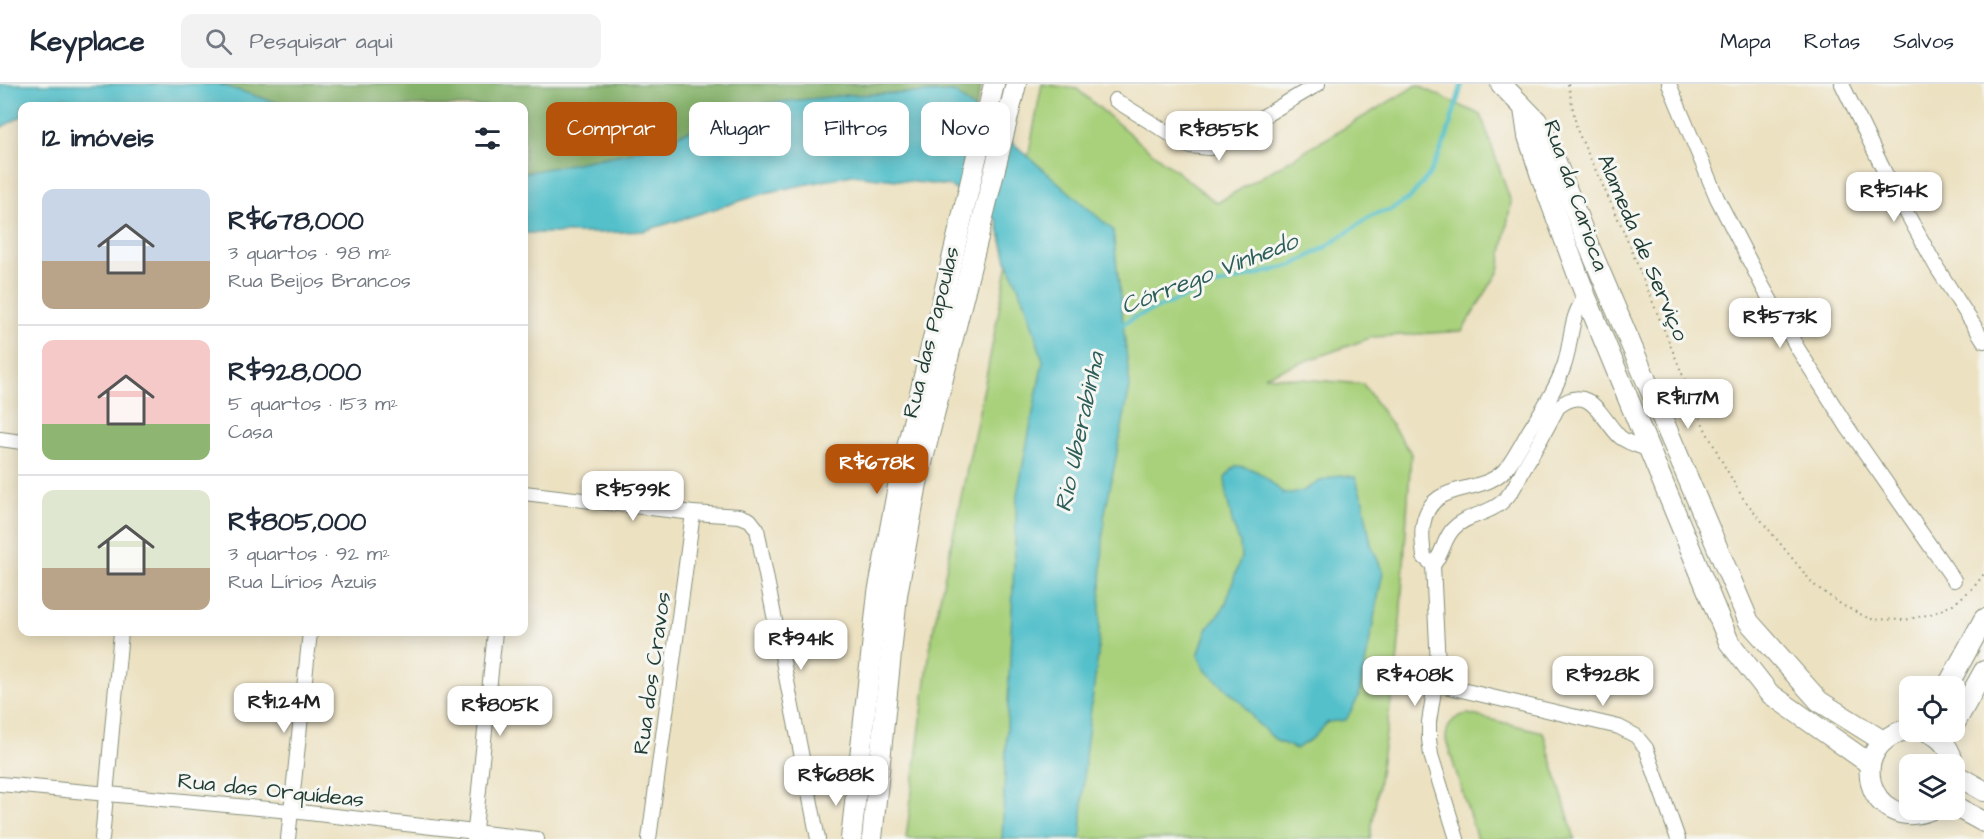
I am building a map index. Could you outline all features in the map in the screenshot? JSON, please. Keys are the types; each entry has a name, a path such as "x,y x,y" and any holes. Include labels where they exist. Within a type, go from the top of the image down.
{"street":[{"path":"851,839 878,593 899,481 994,84"},
{"name":"Rua das Papoulas","path":"873,839 897,596 917,483 1016,84"},
{"path":"1115,100 1189,146 1210,148 1318,84"},
{"path":"1669,84 1717,198 1798,349 1848,428 1954,580"},
{"path":"1842,84 1889,181 1937,268 1984,341"},
{"path":"1502,85 1524,108"},
{"name":"Rua da Carioca","path":"1524,108 1528,136 1540,176 1586,297 1729,642 1769,693 1870,764"},
{"name":"Rua da Carioca","path":"1524,108 1537,121 1548,142 1589,246 1749,622 1819,701 1882,741"},
{"path":"1433,565 1441,557 1445,540 1456,526 1470,517 1490,510 1507,498 1518,483 1559,378 1580,304 1586,297"},
{"path":"1457,839 1431,755 1429,722 1436,684 1438,651 1433,565 1424,557 1422,532 1430,506 1450,491 1477,486 1500,474 1558,407 1568,401 1580,399 1593,403 1621,438 1650,450"},
{"path":"0,440 18,442"},
{"path":"528,493 693,513 740,516 750,520 757,529 818,839"},
{"name":"Rua dos Cravos","path":"650,839 693,513"},
{"path":"1953,676 1984,620"},
{"path":"102,839 121,636"},
{"path":"288,839 310,636"},
{"path":"475,835 495,636"},
{"path":"1965,705 1984,671"},
{"path":"1436,684 1619,727 1636,736 1650,754 1678,839"},
{"path":"1899,732 1882,741 1874,751 1869,773 1874,792 1882,803 1899,812"},
{"path":"1965,780 1984,791"},
{"name":"Rua das Orquídeas","path":"0,784 291,811 475,835 537,839"},
{"path":"1965,812 1984,822"}],"path":[{"name":"Alameda de Serviço","path":"1568,84 1577,130 1621,225 1704,427 1743,498 1814,585 1842,605 1870,619 1905,620 1935,613 1955,603 1974,587 1984,574"}],"green space":[{"path":"218,84 982,84 977,102 965,102 954,92 849,95 781,102 689,102 689,131 677,135 677,102 546,102 546,156 611,156 528,172 528,102 274,102"},
{"path":"1042,84 1077,89 1144,146 1217,203 1417,85 1481,115 1511,202 1499,271 1462,331 1373,337 1264,376 1363,384 1411,453 1398,655 1370,839 906,839 931,641 985,383"},
{"path":"1468,714 1543,732 1575,839 1477,839 1446,740 1451,722"}],"water":[{"path":"0,84 218,84 274,102 72,102 65,97 53,102 18,102 18,118 0,128"},
{"name":"Rio Uberabinha","path":"954,92 966,102 921,102 921,156 1010,156 1010,141 1113,230 1130,387 1104,518 1098,655 1085,756 1081,839 1002,839 1017,495 1043,361 1025,302 1007,261 997,220 950,186 852,175 769,192 644,231 528,233 528,172 611,156 677,156 677,135 689,131 689,156 791,156 791,102 781,102 849,95"},
{"path":"1235,466 1257,471 1284,494 1303,491 1318,482 1339,475 1355,477 1363,501 1371,544 1383,572 1359,696 1346,720 1328,722 1313,738 1296,749 1277,741 1256,722 1242,703 1206,671 1198,656 1207,629 1225,606 1241,557 1240,544 1227,498 1225,478"}],"waterway":[{"name":"Córrego Vinhedo","path":"1118,327 1135,317 1213,286 1293,265 1326,247 1372,215 1390,210 1409,199 1429,175 1446,139 1462,84"}]}
